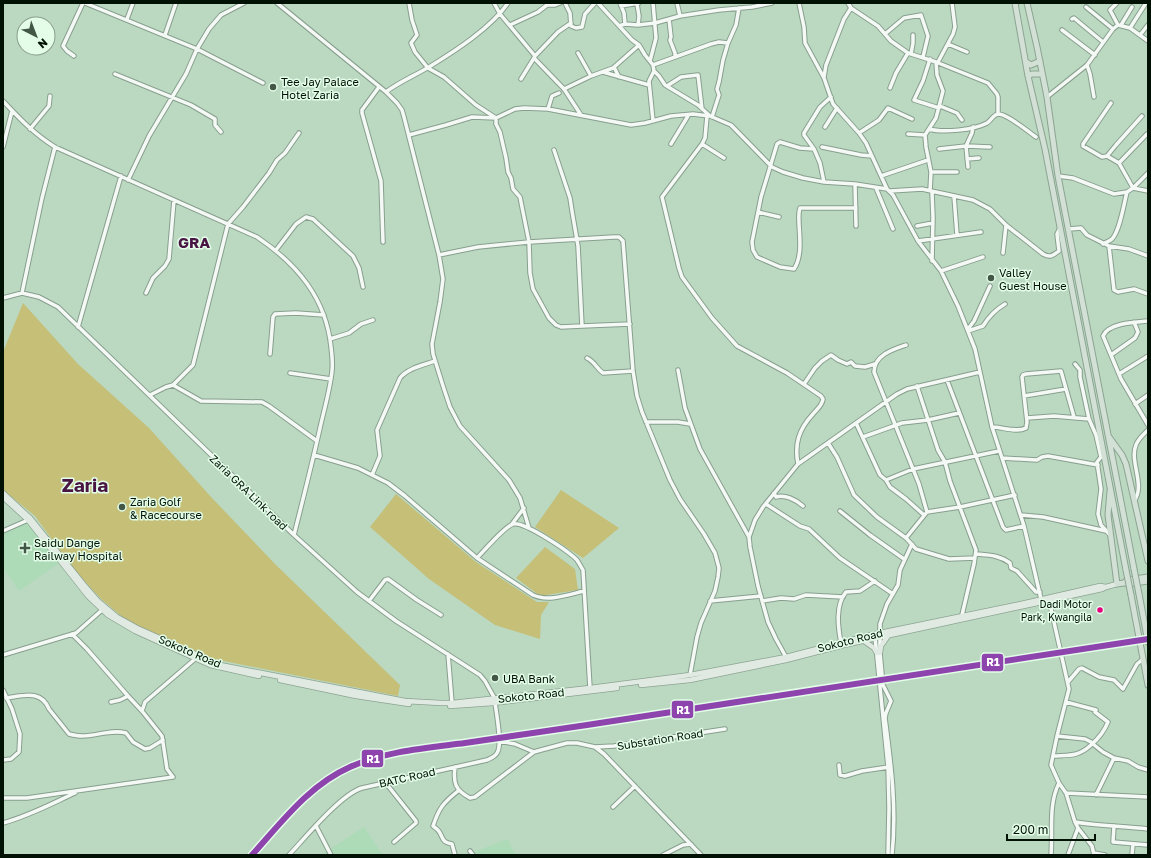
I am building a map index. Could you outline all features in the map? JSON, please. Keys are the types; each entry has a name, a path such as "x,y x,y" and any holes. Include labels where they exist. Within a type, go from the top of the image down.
{"highway":[{"path":"1015,3 1028,76 1045,149 1110,482 1148,685"},
{"path":"1027,3 1047,97 1058,176 1148,642"},
{"path":"1026,62 1031,65 1040,61"},
{"path":"1028,76 1032,74 1042,74"},
{"path":"1107,432 1124,460 1148,561"},
{"path":"1110,482 1108,509 1110,536 1117,584 1148,581"},
{"path":"1117,520 1124,518"},
{"path":"1124,583 1127,580 1148,577"}],"main road":[{"name":"Sokoto Road","path":"3,493 30,518 90,594 104,608 137,628 212,662 240,669 405,701 441,704 495,701"},
{"name":"Sokoto Road","path":"3,497 28,520 81,587 102,610 115,620 135,631 218,668 356,696 404,704 440,706 495,701 690,676 786,657 962,615 1042,599 1049,600 1100,586 1106,587 1117,584"},
{"path":"877,636 888,636 1049,600"},
{"name":"Sokoto Road","path":"542,695 690,680 786,660 826,649 864,641 877,636"},
{"path":"864,641 878,653 888,636"}],"street":[{"path":"74,56 66,51 63,46 84,3 197,49 263,83"},
{"path":"127,20 134,3"},
{"path":"165,35 176,3"},
{"path":"128,180 149,136 186,74 197,49 209,29 216,20 238,4 244,3"},
{"path":"277,3 386,92 402,110 439,255 443,278 432,344 435,361 450,407 458,421 471,438 509,480 520,498 529,528"},
{"path":"409,3 417,35 412,43 415,52 428,68 444,77 476,105 496,118"},
{"path":"494,3 500,14 534,57 564,89 581,115"},
{"path":"386,92 395,85 428,68 478,34 500,14 508,3"},
{"path":"510,25 538,12 547,5 555,5 560,3"},
{"path":"565,3 570,13 571,26 574,28 582,27 585,14 597,3 639,45 653,65 654,72 667,86 710,116"},
{"path":"625,24 621,4 638,3 638,25"},
{"path":"650,61 656,38 653,3"},
{"path":"677,3 680,16"},
{"path":"619,26 625,24 638,25 655,23 680,16 769,3"},
{"path":"799,3 804,27 805,43 824,78 833,104 866,143 888,190 918,241 941,271 968,330 975,349 992,427 1021,515 1042,599"},
{"path":"848,3 851,8 878,26 891,41 909,53 930,59 988,83 998,97 998,114"},
{"path":"932,261 933,223 931,172 925,135 936,118 943,91 937,75 937,62 948,44 955,27 952,3"},
{"path":"1117,3 1110,10 1119,25 1130,28 1140,34 1148,42"},
{"path":"1130,28 1146,3"},
{"path":"1086,7 1113,29"},
{"path":"1047,97 1087,65 1113,29 1119,25 1132,7"},
{"path":"739,8 736,25 728,43 717,89 719,95 710,116 705,138 662,197 680,272 712,318 737,346 787,373 821,396 823,401 805,423 801,431 796,448 798,464"},
{"path":"824,78 828,60 844,19 851,8"},
{"path":"885,34 904,18 921,15 928,36 923,57"},
{"path":"1072,18 1074,18 1103,42"},
{"path":"668,19 671,36 670,40 676,55 674,57"},
{"path":"521,79 534,57 558,32 571,23"},
{"path":"1140,34 1148,25"},
{"path":"1062,30 1095,55"},
{"path":"890,88 896,73 909,53 913,43 913,35"},
{"path":"653,65 711,44 719,42 728,43"},
{"path":"948,44 967,52"},
{"path":"564,89 614,67 639,45"},
{"path":"578,53 591,76"},
{"path":"930,59 923,81 914,100 957,113 962,120"},
{"path":"1087,65 1094,97"},
{"path":"614,67 619,77"},
{"path":"604,72 649,85"},
{"path":"653,121 649,85 650,77 654,72"},
{"path":"115,74 191,105 212,117 215,120 215,125 221,132"},
{"path":"667,86 681,77 698,75 702,109"},
{"path":"379,87 362,110 362,113 381,181 383,242"},
{"path":"548,109 552,96 559,93"},
{"path":"30,129 49,106 50,96"},
{"path":"824,182 820,163 814,149 804,133 820,107 830,97"},
{"path":"3,101 40,138 56,147 257,237 276,250 298,272 313,292 322,307 330,339 332,363 331,379 294,535"},
{"path":"1111,103 1083,144 1084,147 1102,157 1107,156 1119,163 1133,188 1148,191"},
{"path":"409,135 472,117 496,118 520,108 548,109 631,125 671,116 688,116 693,114 710,116 731,125 770,164 784,172 824,182 856,184 888,190 912,189 931,191 973,200 987,207 1006,225 1042,254 1049,257 1052,257 1059,251 1057,234 1060,228"},
{"path":"825,127 837,108"},
{"path":"859,133 879,120 888,108 912,119"},
{"path":"3,147 12,111"},
{"path":"929,129 940,131 973,127 986,123 998,114 1005,115 1036,137"},
{"path":"672,144 688,116"},
{"path":"1107,156 1142,116"},
{"path":"496,118 496,124 500,132 513,189 520,197 529,242 530,274 533,289 549,318 556,326 561,327 630,324"},
{"path":"968,167 966,146 973,127"},
{"path":"173,386 193,365 196,359 228,224 243,208 277,160 285,153 299,133"},
{"path":"908,134 925,135"},
{"path":"1119,163 1147,134"},
{"path":"814,149 800,148 778,142 770,164 752,242 757,257 780,267 794,269 799,255 800,244 798,213 800,208 856,208"},
{"path":"702,144 724,158"},
{"path":"939,149 966,146 990,147"},
{"path":"22,294 42,198 56,147"},
{"path":"822,147 872,156"},
{"path":"554,150 570,198 577,239 582,326"},
{"path":"967,159 979,158"},
{"path":"881,176 928,160"},
{"path":"931,172 957,172"},
{"path":"1058,176 1072,178 1114,194 1127,192 1133,188 1148,172"},
{"path":"78,327 121,176"},
{"path":"856,184 856,226"},
{"path":"876,188 893,230"},
{"path":"1103,244 1112,239 1121,221 1127,192"},
{"path":"954,196 957,235"},
{"path":"146,293 153,278 165,266 169,259 174,200"},
{"path":"758,212 779,217"},
{"path":"276,250 299,222 306,217 313,219 352,256 359,268 363,287"},
{"path":"917,226 933,223"},
{"path":"1003,253 1006,225"},
{"path":"1069,229 1081,228 1087,235 1103,244 1129,249 1148,256"},
{"path":"918,241 981,232"},
{"path":"439,255 478,247 529,242 614,237 619,237 623,241 633,371 637,396 670,480 680,499 704,534 717,560 719,568 718,577 701,623 690,676"},
{"path":"1109,246 1114,290 1118,292 1134,289 1148,294"},
{"path":"941,271 982,258"},
{"path":"968,330 974,321 990,286"},
{"name":"Zaria GRA Link road","path":"3,298 22,294 39,298 58,307 294,535 369,601 396,621 480,675 485,681 495,701"},
{"path":"968,330 983,326 988,317 1005,304"},
{"path":"270,354 273,317 275,314 296,313 324,315"},
{"path":"330,339 349,333 361,324 373,320"},
{"path":"1148,321 1120,324 1103,336 1119,374 1148,425"},
{"path":"1111,355 1135,338 1138,332 1134,322"},
{"path":"906,345 886,353 874,367 874,372 913,469 926,514"},
{"path":"804,384 821,362 831,355 847,364 851,362 854,366 858,367 870,367 877,364"},
{"path":"1119,374 1148,356"},
{"path":"587,358 594,362 603,373 633,371"},
{"path":"372,475 380,456 377,430 400,378 405,373 415,368 435,361"},
{"path":"1075,364 1080,370 1080,377 1089,419 1096,435 1100,458 1097,462 1101,489 1098,514 1102,525 1110,536"},
{"path":"678,370 685,408 690,424 700,449 712,472 749,537 762,601 768,622 786,657"},
{"path":"992,427 1023,430 1026,426 1027,418 1022,377 1026,374 1060,370 1062,372 1074,417"},
{"path":"749,537 756,520 766,504 798,464 897,394 916,386 980,372"},
{"path":"290,373 331,379"},
{"path":"947,380 1004,529 1006,530 1024,526"},
{"path":"150,395 166,387 173,386 201,401 262,402 305,430 317,441"},
{"path":"916,386 938,450 945,462 976,556 962,615"},
{"path":"1024,396 1066,389"},
{"path":"1135,404 1148,395"},
{"path":"863,437 902,423 928,420 959,413"},
{"path":"1027,418 1054,416 1089,419"},
{"path":"646,422 678,422 690,424"},
{"path":"856,423 880,475 886,480 890,487 926,514"},
{"path":"1134,501 1137,497 1138,483 1134,452 1138,441 1148,430"},
{"path":"828,443 837,457 854,495 876,517 906,538 916,549 949,559 993,555 1003,558 1010,563 1011,568 1017,571 1036,592 1040,592"},
{"path":"886,480 913,469 999,451"},
{"path":"314,455 345,463 380,478 396,488 477,558 540,598 547,599 584,592"},
{"path":"1002,458 1037,460 1048,456 1098,465"},
{"path":"774,493 776,497 779,496 791,499 803,506"},
{"path":"906,538 926,514 1015,495"},
{"path":"766,504 800,526 809,529 840,558 893,594"},
{"path":"477,558 512,524 524,508"},
{"path":"840,511 904,559"},
{"path":"1021,515 1043,517 1106,531"},
{"path":"3,531 28,520"},
{"path":"512,524 529,528 572,555 578,561 583,570 590,688"},
{"path":"888,855 890,767 877,636 887,604 900,582 900,570 912,544"},
{"path":"369,601 388,578 441,616"},
{"path":"841,643 839,612 843,597 846,592 860,591 875,581"},
{"path":"762,601 781,598 794,599 806,595 843,597"},
{"path":"710,601 761,596"},
{"path":"1049,600 1069,688 1051,765 1066,793 1078,828 1092,846 1094,854 1105,855"},
{"path":"3,654 72,634 80,630 102,610"},
{"path":"3,798 27,798 173,777 167,769 162,736 142,711 72,634"},
{"path":"878,653 882,684 891,701 885,718 894,816 892,855"},
{"path":"448,654 452,703"},
{"path":"142,711 145,702 195,659"},
{"path":"1068,682 1082,668 1099,677 1114,680 1123,689 1137,664 1143,659"},
{"path":"3,690 12,709 20,734 19,752 5,760 3,764"},
{"path":"6,698 32,694 38,696 47,704 49,709 69,734 81,736 121,731 126,733 133,742 145,749 150,748 163,740"},
{"path":"111,702 128,696"},
{"name":"BATC Road","path":"289,855 337,804 353,791 386,782 487,760 493,757 498,753 499,741 495,701"},
{"path":"134,702 145,702"},
{"path":"1053,756 1080,754 1093,744 1104,732 1108,722 1095,712 1096,710 1066,702"},
{"name":"Substation Road","path":"595,748 724,729"},
{"path":"1057,736 1085,739 1114,758 1128,761 1138,767 1148,770"},
{"path":"499,741 515,744 534,752"},
{"path":"454,767 453,778 458,791 470,798 475,797 534,752 567,743 577,743 595,748 604,754 701,855"},
{"path":"1096,795 1114,758"},
{"path":"839,764 840,775 843,776 862,770 890,767"},
{"path":"162,778 167,769"},
{"path":"386,782 416,821 412,827 394,842"},
{"path":"1051,855 1052,812 1054,797 1059,782"},
{"path":"613,807 635,786"},
{"path":"3,822 19,818 42,809 78,791"},
{"path":"455,855 452,844 442,840 440,832 433,826 444,803 458,791"},
{"path":"1066,793 1148,797"},
{"path":"1075,822 1102,826 1148,829"},
{"path":"316,826 331,855"},
{"path":"1114,826 1113,842 1148,845"},
{"path":"1068,855 1078,828"},
{"path":"683,844 684,837"},
{"path":"663,855 683,844 691,844"},
{"path":"1132,855 1133,844"},
{"path":"470,851 473,855"}],"shaded area":[{"name":"Zaria Golf & Racecourse","path":"23,303 78,364 149,428 212,498 276,565 400,685 398,696 209,658 127,621 101,599 73,569 35,516 3,490 3,352"},
{"path":"561,490 619,528 583,558 535,527"},
{"path":"396,494 476,562 537,602 549,602 541,615 540,639 495,625 429,579 370,527"},
{"name":"Saidu Dange Railway Hospital","path":"25,523 29,523 59,563 19,591 3,567 3,533"},
{"path":"545,547 575,569 578,590 540,596 516,578"},
{"path":"364,827 383,855 325,855 324,853"},
{"path":"508,839 515,855 466,855"}],"transit line":[{"name":"R1","path":"252,855 296,806 321,784 350,767 378,757 421,749 1148,639"}],"place":[{"name":"Tee Jay Palace Hotel Zaria","path":"273,87"},
{"name":"Valley Guest House","path":"991,278"},
{"name":"Zaria Golf & Racecourse","path":"122,507"},
{"name":"Saidu Dange Railway Hospital","path":"25,548"},
{"name":"Dadi Motor Park, Kwangila","path":"1100,610"},
{"name":"UBA Bank","path":"495,678"}],"district":[{"name":"GRA","path":"194,242"},
{"name":"Zaria","path":"85,484"}]}
